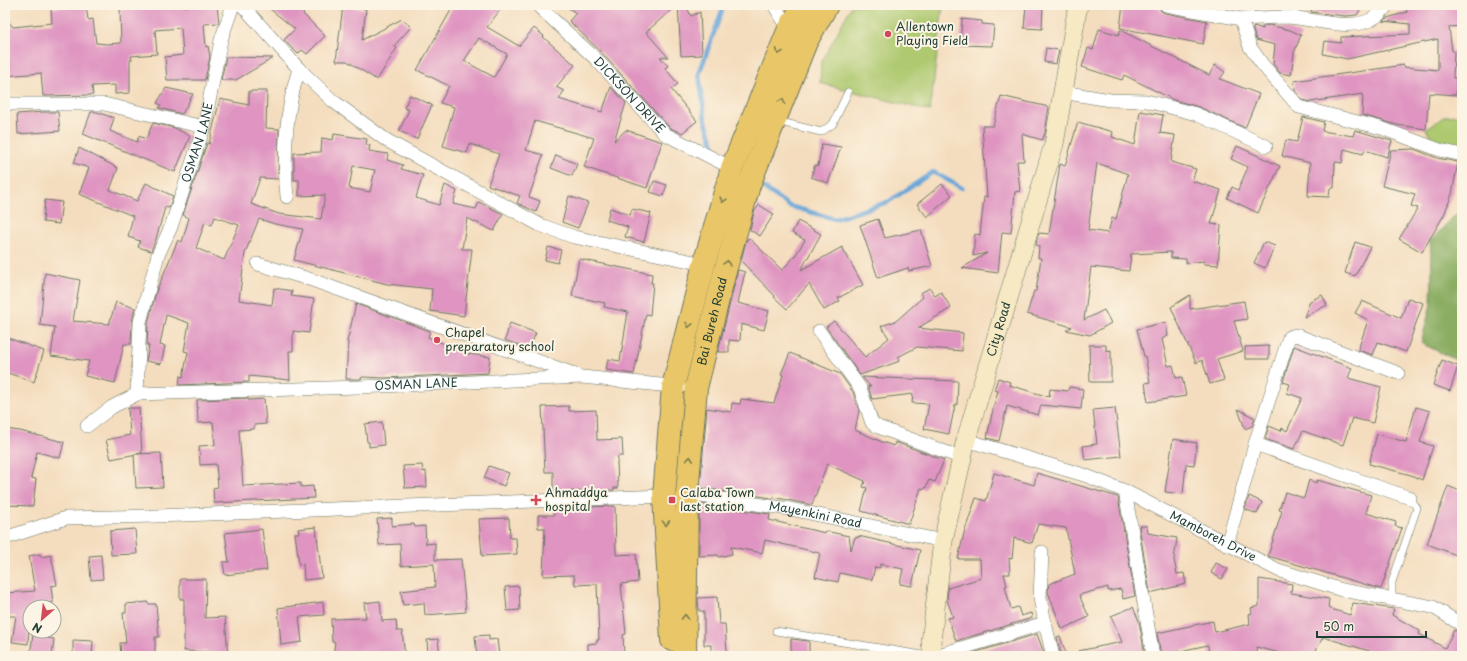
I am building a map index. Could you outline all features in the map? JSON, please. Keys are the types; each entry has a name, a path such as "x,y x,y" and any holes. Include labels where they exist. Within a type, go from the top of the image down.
{"highway":[{"name":"Bai Bureh Road","path":"672,656 664,496 673,387 704,264 732,168 789,29 803,5"},
{"name":"Bai Bureh Road","path":"685,656 687,494 696,388 724,275 749,185 806,42 827,5"}],"main road":[{"name":"City Road","path":"934,656 931,642 943,541 964,449 1054,144 1078,5"}],"street":[{"name":"OSMAN LANE","path":"137,394 140,322 158,255 171,227 204,127 221,40 233,5"},
{"path":"242,5 299,69 333,101 386,140 540,226 574,237 704,264"},
{"name":"DICKSON DRIVE","path":"538,5 595,58 665,134 732,168"},
{"path":"774,5 789,29"},
{"path":"1166,5 1241,19 1288,17 1330,23 1356,23 1372,19 1387,5"},
{"path":"1241,19 1250,47 1262,64 1299,107 1382,128 1440,150 1462,155"},
{"path":"287,197 284,169 291,93 299,69"},
{"path":"1062,92 1110,100 1147,101 1196,114 1266,146"},
{"path":"5,104 104,104 204,127"},
{"path":"258,264 309,278 582,377"},
{"name":"Mamboreh Drive","path":"819,331 860,388 872,423 878,427 964,449 1084,475 1125,491 1278,570 1342,590 1392,598 1433,607 1462,625"},
{"path":"1227,545 1255,444 1289,337 1296,335 1398,373"},
{"name":"OSMAN LANE","path":"87,426 112,407 137,394 359,387 582,377 673,387 696,388"},
{"path":"1255,444 1410,498"},
{"path":"1125,491 1153,656"},
{"name":"Mayenkini Road","path":"687,494 790,509 943,541"},
{"path":"5,538 66,518 664,496"},
{"path":"1042,552 1040,598 1053,656"},
{"path":"934,656 1045,623"}],"lane":[{"path":"775,120 821,132 833,124 848,92"},
{"path":"1392,598 1392,582 1416,508 1410,498"},
{"path":"776,631 928,656"}],"green space":[{"name":"Allentown Playing Field","path":"852,5 943,5 930,111 820,83 821,63"},
{"path":"1462,43 1462,78 1456,78 1454,51"},
{"path":"1462,115 1462,155 1440,150 1426,129 1445,116"},
{"path":"1459,211 1462,212 1462,363 1421,343 1431,304 1432,269 1430,241"}],"building":[{"path":"86,5 88,20 93,19 96,43 107,44 121,43 120,9 217,5 219,23 204,24 206,47 208,46 210,57 205,80 167,80 165,57 183,55 181,28 155,30 157,54 131,56 130,93 115,94 115,85 92,86 93,95 43,96 41,73 5,76 5,17 13,27 52,23 51,8"},
{"path":"265,5 308,5 303,14 325,36 307,54 302,50 298,54 284,40 295,29"},
{"path":"454,5 504,5 487,27 519,46 534,28 575,65 556,87 564,91 559,99 602,112 611,87 626,103 614,141 626,130 662,142 647,188 584,167 594,138 535,121 526,150 543,155 529,197 540,201 536,212 517,203 520,196 488,185 499,154 470,144 467,153 443,146 454,107 440,103 449,86 417,70","holes":["479,38 507,54 494,77 464,61"]},
{"path":"564,5 677,5 646,32 668,57 660,57 668,66 665,68 678,84 671,89 697,121 682,133 670,128 600,51 569,21 576,13"},
{"path":"678,5 686,5 691,16 700,12 702,55 681,56"},
{"path":"1026,5 1043,5 1042,29 1024,28"},
{"path":"1123,5 1158,5 1161,11 1165,13 1207,21 1203,44 1120,28"},
{"path":"1312,5 1363,5 1357,15 1345,16 1311,12"},
{"path":"1404,5 1462,6 1462,26 1449,27 1452,51 1454,51 1453,78 1456,78 1456,95 1429,93 1426,129 1397,125 1362,115 1363,94 1310,102 1303,100 1295,90 1294,81 1404,65 1404,67 1438,70 1438,39 1347,59 1323,54 1325,41 1341,43 1341,37 1410,34 1410,24 1383,21 1387,18 1407,12"},
{"path":"343,6 366,9 362,40 402,19 411,27 394,46 397,48 377,80 347,61 336,61"},
{"path":"962,19 982,21 982,24 994,25 992,46 960,45"},
{"path":"1269,25 1290,30 1301,35 1294,53 1291,75 1280,73 1273,64 1275,45 1256,40 1253,30 1254,26 1263,29 1263,26"},
{"path":"1099,29 1119,35 1120,30 1209,75 1215,65 1225,72 1220,79 1259,94 1245,128 1199,107 1174,100 1124,75 1122,80 1082,67 1088,48 1093,50"},
{"path":"1046,48 1059,50 1056,64 1044,62"},
{"path":"226,57 273,58 236,80 221,80"},
{"path":"166,88 193,94 182,114 159,108 161,105 157,103"},
{"path":"249,91 267,91 266,128 279,129 278,179 260,178 251,204 279,214 321,219 325,195 299,196 299,180 294,180 294,153 321,152 322,138 333,140 334,134 367,139 366,145 370,145 369,151 388,154 387,160 403,165 401,169 423,175 416,198 439,205 445,185 457,191 453,204 476,209 479,202 503,214 494,231 467,218 462,249 472,249 464,316 430,311 432,289 387,284 294,260 303,229 275,224 259,219 245,253 239,300 272,305 274,288 292,291 291,296 314,299 309,333 293,331 293,351 289,351 290,380 249,376 249,382 179,385 180,376 183,377 188,352 184,351 189,323 166,315 160,345 165,346 161,364 146,361 149,346 147,345 148,323 156,292 178,240 182,242 189,218 183,215 207,143 209,144 220,99 249,105","holes":["353,166 375,170 370,192 349,188","215,217 239,225 224,260 196,248 205,222 212,225"]},
{"path":"410,95 432,105 417,139 399,131 409,110 404,108"},
{"path":"1001,96 1049,107 1045,133 1042,140 1022,134 1024,161 1017,161 1020,191 1015,192 1011,233 1002,232 998,273 962,268 987,253 973,256 975,234 980,235 984,197 987,197 982,126 993,126"},
{"path":"1140,111 1163,115 1160,133 1175,135 1171,162 1196,169 1192,181 1221,190 1211,224 1221,225 1218,265 1204,264 1204,261 1186,263 1186,259 1171,258 1171,252 1131,254 1129,271 1091,267 1084,320 1104,310 1111,323 1090,335 1066,330 1072,327 1027,314 1034,291 1036,291 1041,258 1038,258 1039,246 1036,245 1037,239 1039,233 1049,234 1060,164 1065,166 1078,122 1113,132 1112,137 1135,145","holes":["1097,163 1128,174 1116,219 1112,218 1108,233 1088,230"]},
{"path":"58,112 60,131 18,134 17,114"},
{"path":"91,112 97,112 114,118 110,131 137,142 139,136 146,139 153,123 175,128 190,136 175,172 83,134"},
{"path":"1303,117 1324,122 1322,131 1353,136 1355,130 1392,141 1387,157 1365,150 1363,154 1344,149 1342,163 1335,162 1334,188 1330,188 1329,197 1308,196 1310,163 1282,156 1286,140 1297,142"},
{"path":"822,144 841,147 828,183 811,177 815,165 818,166"},
{"path":"1237,146 1280,166 1258,213 1227,198 1232,187 1238,190 1248,167 1231,159"},
{"path":"79,148 118,168 110,190 137,201 146,183 173,196 169,208 165,207 151,251 138,247 140,241 128,237 133,216 79,194 89,168 74,163"},
{"path":"1414,149 1437,158 1458,162 1452,194 1444,215 1422,252 1399,239 1418,208 1411,206 1415,194 1382,186 1391,150"},
{"path":"556,155 577,164 572,176 551,168"},
{"path":"654,181 667,185 663,196 650,192"},
{"path":"942,184 952,195 927,217 917,204"},
{"path":"569,196 588,203 578,228 562,222"},
{"path":"45,200 62,202 59,224 43,222"},
{"path":"759,205 774,214 760,236 750,230 754,212"},
{"path":"610,208 630,215 632,209 651,213 644,242 625,237 628,227 607,220"},
{"path":"878,219 885,238 921,230 932,266 909,271 908,268 878,278 860,225"},
{"path":"798,221 821,234 801,270 842,247 863,285 838,298 840,301 824,310 809,284 787,309 741,261 746,241 749,238 782,270 795,256 805,240 792,233"},
{"path":"1264,242 1275,246 1265,268 1254,263"},
{"path":"1355,242 1370,247 1355,276 1345,273"},
{"path":"548,247 561,250 558,263 545,260"},
{"path":"579,259 652,274 651,283 653,283 650,315 646,314 634,374 606,370 608,359 620,361 628,312 604,307 605,303 572,296"},
{"path":"738,270 745,272 738,303 769,311 764,330 741,324 740,341 729,340 729,352 718,352"},
{"path":"45,273 80,280 73,321 109,324 116,302 135,308 132,322 131,344 124,344 115,383 85,376 89,361 51,356 55,327 40,325"},
{"path":"930,288 935,296 941,292 951,308 918,328 963,333 962,351 917,347 898,357 900,361 860,375 826,327 834,321 865,357 889,338 881,326 896,321 923,297 920,293"},
{"path":"1190,295 1190,309 1244,301 1247,319 1234,321 1243,351 1217,359 1224,380 1210,384 1202,360 1196,363 1171,307"},
{"path":"1322,295 1327,305 1304,317 1310,301"},
{"path":"1408,298 1423,303 1406,352 1378,342 1373,355 1358,350 1368,320 1355,313 1362,301 1401,318"},
{"path":"356,304 430,331 428,337 468,354 490,357 488,373 385,378 362,377 361,379 346,379 347,342"},
{"path":"1166,322 1168,336 1162,339 1168,366 1173,365 1176,378 1182,377 1186,396 1148,402 1145,383 1150,382 1145,356 1137,329"},
{"path":"510,323 536,333 529,349 505,340"},
{"path":"5,337 44,351 34,382 5,372"},
{"path":"1089,345 1106,345 1106,351 1111,350 1111,382 1090,382"},
{"path":"1269,346 1269,359 1245,359 1245,347"},
{"path":"1294,346 1352,368 1348,378 1381,387 1373,423 1352,418 1343,445 1303,431 1294,449 1265,439 1269,426 1281,431 1282,428 1287,431 1302,398 1287,393 1290,384 1283,382"},
{"path":"790,353 840,374 853,392 859,411 855,430 882,442 894,446 895,442 944,460 935,482 929,480 925,489 921,488 909,524 861,511 867,488 863,487 865,481 827,464 812,505 773,497 700,488 707,408 731,412 732,403 740,404 741,399 774,403 783,375 781,374"},
{"path":"1442,360 1458,366 1450,391 1433,385"},
{"path":"862,377 958,381 957,405 955,405 949,434 924,429 929,404 912,403 913,394 872,399 868,386 871,387"},
{"path":"998,378 1010,382 1009,385 1049,397 1050,389 1068,391 1069,387 1083,389 1081,409 1041,405 1038,415 1007,406 999,441 987,438 998,391 994,390"},
{"path":"248,398 248,400 264,399 266,424 254,425 254,429 239,430 243,486 301,483 301,487 313,486 314,498 214,503 213,488 218,487 216,464 200,465 199,446 215,445 213,422 198,423 197,400"},
{"path":"569,406 569,411 596,410 597,440 622,439 623,456 618,456 617,462 618,488 614,488 614,490 553,492 553,472 545,472 542,407"},
{"path":"1416,407 1430,411 1420,442 1433,446 1422,480 1411,475 1369,464 1377,434 1406,442"},
{"path":"128,408 139,408 142,453 111,459 106,440 130,435"},
{"path":"1115,408 1121,456 1085,460 1083,446 1097,444 1093,410"},
{"path":"1238,409 1255,418 1252,426 1245,429"},
{"path":"382,422 384,445 369,447 365,424"},
{"path":"5,429 20,431 64,442 60,458 37,452 31,478 36,479 33,506 5,505"},
{"path":"1173,439 1197,443 1194,465 1186,464 1183,494 1165,492"},
{"path":"161,453 163,487 136,488 134,454"},
{"path":"422,465 423,472 426,471 427,487 405,488 403,466"},
{"path":"489,466 509,473 504,486 484,478"},
{"path":"994,473 1034,485 1037,473 1118,497 1135,596 1123,599 1121,589 1108,591 1108,587 1079,595 1089,617 1062,629 1048,592 1049,584 1075,574 1066,528 1038,524 1032,543 1014,538 1012,559 1009,558 1010,574 1004,574 1007,586 1005,586 1011,609 1018,607 1021,616 1031,613 1032,618 956,641 948,618 953,617 947,600 948,588 981,578 980,559 958,559 964,533 976,498 986,501"},
{"path":"1309,480 1316,483 1317,480 1371,495 1366,513 1396,522 1395,526 1402,528 1381,589 1268,556 1282,511 1279,510 1285,492 1304,498"},
{"path":"1448,486 1462,492 1462,549 1459,556 1427,544"},
{"path":"1249,496 1262,502 1257,514 1245,509"},
{"path":"699,504 770,514 769,520 825,533 825,531 849,536 851,550 855,537 858,538 858,536 920,550 912,586 900,584 903,569 880,564 880,568 875,567 872,580 840,573 838,582 815,577 820,553 765,540 762,553 731,547 732,554 719,557 718,555 699,556"},
{"path":"615,506 616,555 636,554 638,582 621,584 626,634 623,635 624,654 588,656 588,644 597,643 597,640 599,640 597,584 575,585 574,575 543,576 545,528 538,528 538,515 554,515 554,508"},
{"path":"392,518 392,526 414,524 415,527 425,526 426,544 435,543 435,560 461,559 466,612 425,615 424,603 403,605 401,591 435,587 434,564 401,566 400,544 379,545 377,519"},
{"path":"509,518 510,538 516,538 517,554 482,556 479,519"},
{"path":"1139,526 1147,526 1148,533 1177,538 1174,560 1177,574 1184,573 1186,584 1150,593"},
{"path":"316,527 322,578 304,580 303,564 299,565 295,533 299,533 298,529"},
{"path":"135,529 137,554 111,555 110,531"},
{"path":"262,529 267,570 225,575 223,562 229,562 225,533"},
{"path":"40,554 41,557 51,555 57,585 51,586 53,599 22,599 22,639 28,639 28,644 12,642 16,616 5,616 5,593 35,591 29,556"},
{"path":"101,555 103,579 91,580 89,556"},
{"path":"1216,563 1228,569 1222,579 1211,573"},
{"path":"180,579 206,579 205,618 225,617 228,656 214,656 211,652 184,651 184,599 180,599"},
{"path":"1259,579 1292,584 1291,593 1329,599 1328,608 1350,615 1353,603 1394,609 1392,615 1420,631 1419,634 1445,648 1454,630 1462,633 1462,656 1386,656 1323,637 1313,656 1284,656 1284,654 1256,647 1257,656 1209,656 1208,645 1161,655 1157,633 1213,621 1215,632 1250,624 1249,614 1252,613 1251,608 1259,606"},
{"path":"519,586 520,610 507,611 505,587"},
{"path":"717,597 719,624 725,624 727,653 711,653 711,645 704,645 704,611 699,611 698,598"},
{"path":"380,601 382,621 396,620 397,631 402,631 405,656 333,656 335,642 332,642 331,619 366,618 364,603"},
{"path":"148,602 148,604 156,604 159,637 155,637 155,654 152,654 152,656 121,656 120,643 126,643 123,613 126,613 126,604"},
{"path":"323,602 324,615 299,617 302,642 281,645 278,608"},
{"path":"1133,607 1139,621 1145,656 1079,656 1078,651 1122,642 1111,616"},
{"path":"1037,634 1045,656 963,656"},
{"path":"489,635 489,640 497,639 499,656 477,656 475,636"},
{"path":"1060,636 1067,656 1061,656 1057,637"},
{"path":"32,639 54,639 52,656 30,655"},
{"path":"438,639 440,656 428,656 427,640"},
{"path":"791,639 809,641 809,656 791,656"},
{"path":"73,640 93,641 92,656 73,655"}],"waterway":[{"path":"715,149 705,119 699,74 724,5"},
{"path":"757,183 789,206 835,219 888,202 933,172 962,188"}],"place":[{"name":"Allentown Playing Field","path":"888,34"},
{"name":"Chapel preparatory school","path":"437,340"},
{"name":"Ahmaddya hospital","path":"536,500"},
{"name":"Calaba Town last station","path":"672,500"}]}
